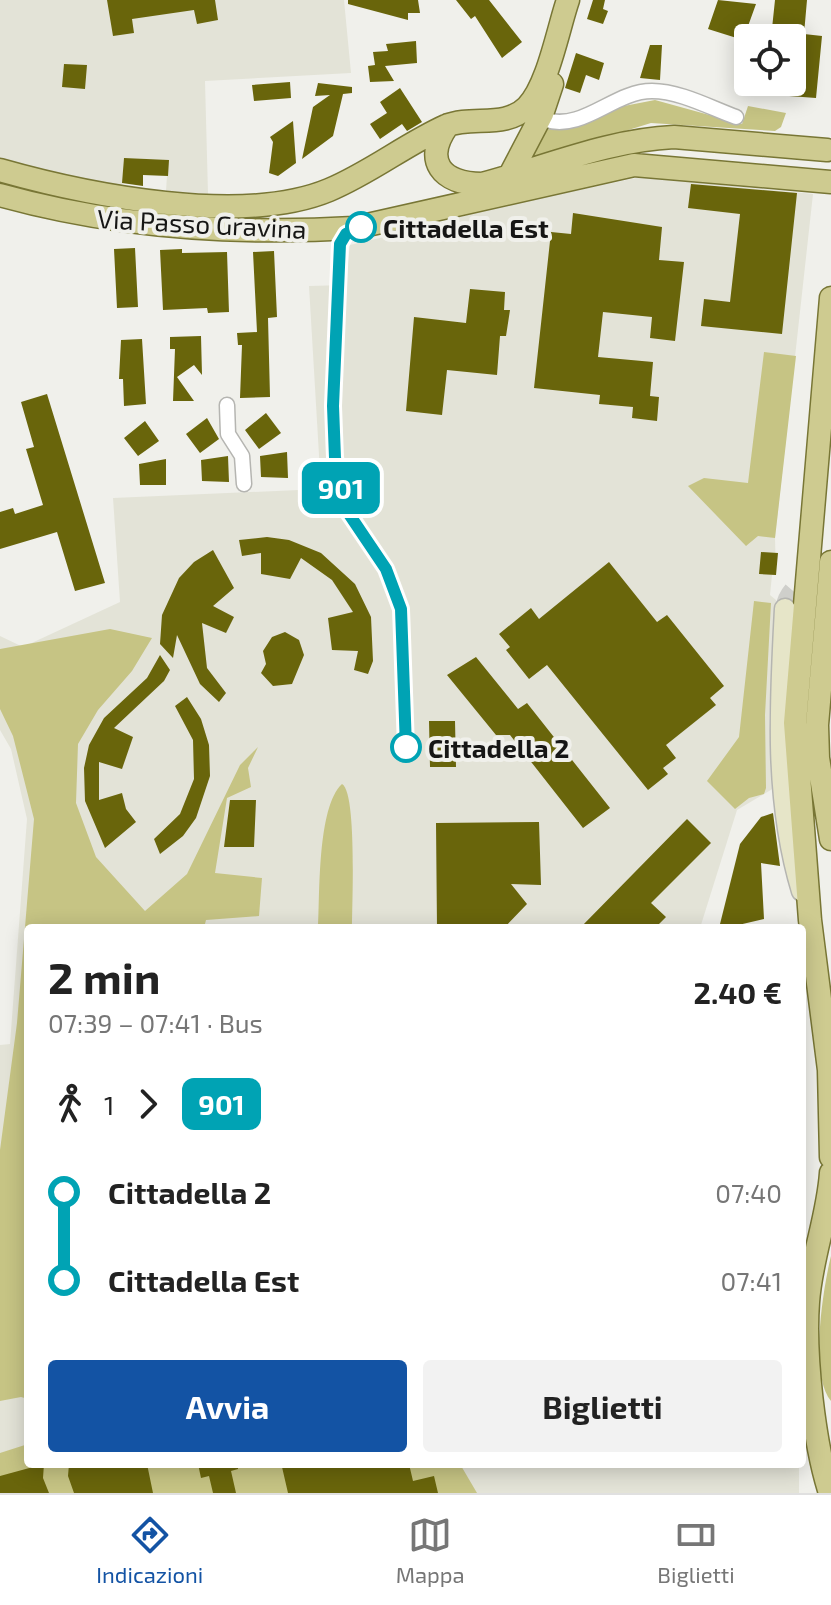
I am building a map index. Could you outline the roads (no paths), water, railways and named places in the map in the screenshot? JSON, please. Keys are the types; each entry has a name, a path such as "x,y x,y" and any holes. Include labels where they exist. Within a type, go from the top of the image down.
{"main road":[{"path":"536,109 538,91 568,0"},
{"path":"434,210 509,177 580,0"},
{"path":"536,109 510,117 448,125 438,143 437,156 444,176 463,184 482,184 624,142 651,138 674,137 827,150"},
{"name":"Via Passo Gravina","path":"0,170 115,197 215,204 275,204 328,191 448,125"},
{"name":"Via Passo Gravina","path":"0,195 113,221 251,230 354,228 634,165 831,182"},
{"path":"831,298 795,723 810,920 829,1070 831,1157"},
{"path":"831,562 817,725 818,758 831,839"},
{"path":"785,609 779,742 796,872 810,920"},
{"path":"830,1493 822,1401 808,1302 829,1201 831,1173"}],"street":[{"path":"536,109 546,120 562,123 616,100 655,91 736,117"},
{"path":"227,405 228,434 242,456 244,484"}],"tunnel":[{"path":"785,609 796,588 819,580"}],"place":[{"name":"Cittadella Est","path":"361,227"},
{"name":"Cittadella 2","path":"406,747"}]}
